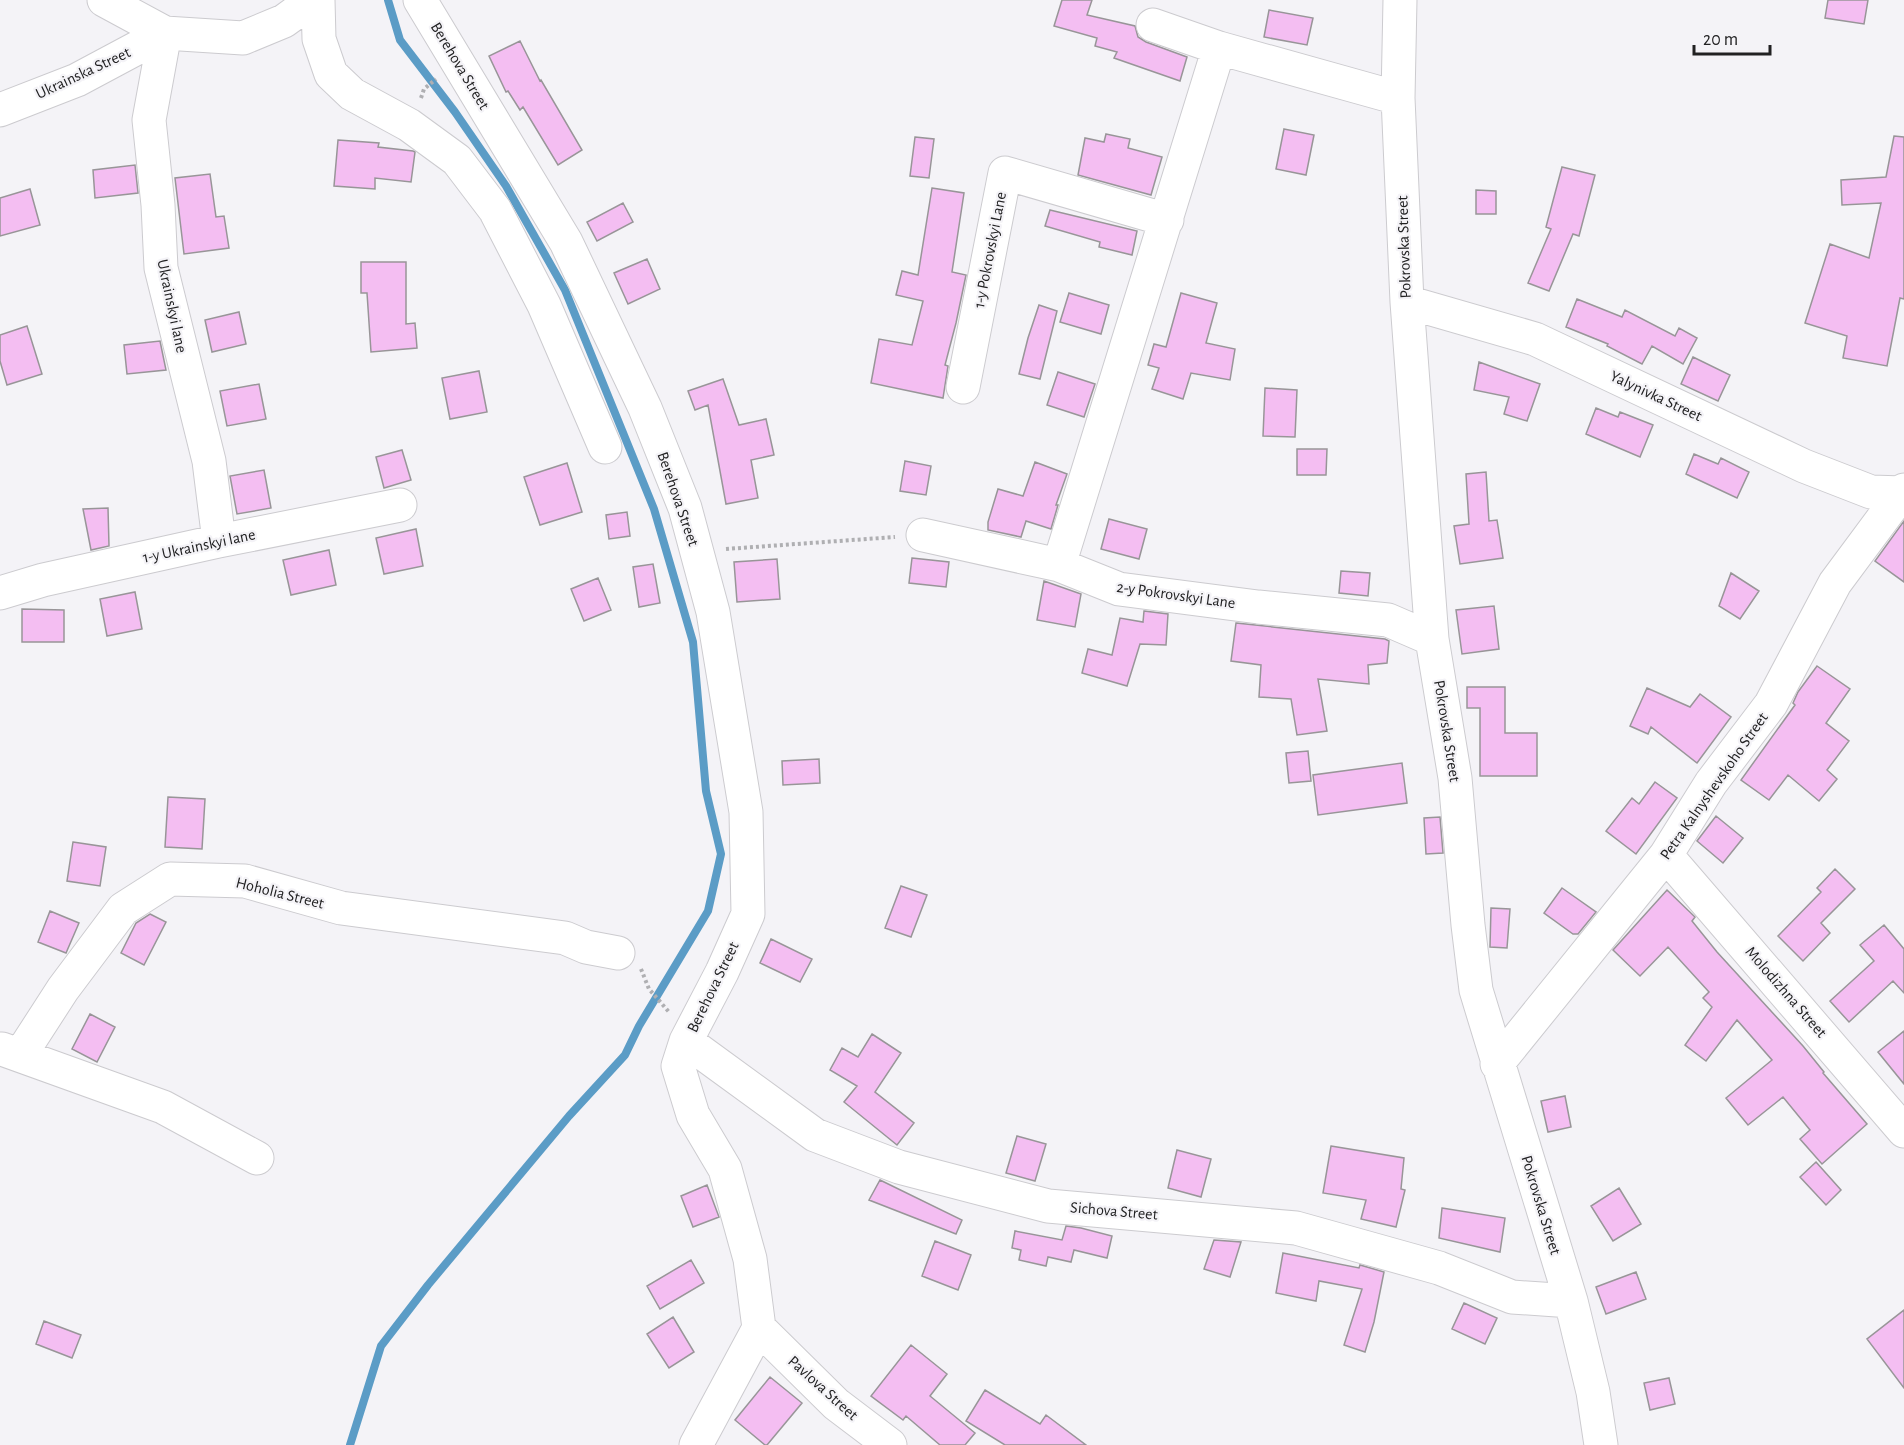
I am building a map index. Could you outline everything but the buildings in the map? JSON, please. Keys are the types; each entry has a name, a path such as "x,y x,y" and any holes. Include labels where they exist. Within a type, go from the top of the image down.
{"street":[{"path":"104,0 165,33 243,38 284,21 313,0"},
{"path":"318,0 319,39 331,74 352,94 409,125 457,160 495,210 544,305 605,447"},
{"name":"Berehova Street","path":"420,0 566,242 645,408 685,508 712,612 746,812 748,914 722,972 686,1041 678,1066 693,1115 725,1169 750,1258 759,1328"},
{"name":"Pokrovska Street","path":"1400,0 1398,98 1407,302 1432,639 1455,778 1476,990 1571,1301 1593,1392 1601,1445"},
{"path":"1153,25 1219,48 1398,98"},
{"name":"Ukrainska Street","path":"0,110 77,80 165,33"},
{"name":"Ukrainskyi lane","path":"165,33 149,120 158,205 161,268 209,461 219,541"},
{"path":"1059,565 1219,48"},
{"name":"1-y Pokrovskyi Lane","path":"963,387 1005,173 1167,220"},
{"name":"Yalynivka Street","path":"1407,302 1535,339 1804,466 1871,492 1904,492"},
{"name":"Petra Kalnyshevskoho Street","path":"1497,1064 1666,855 1712,783 1771,704 1835,583 1904,492"},
{"name":"1-y Ukrainskyi lane","path":"0,593 43,580 219,541 400,505"},
{"name":"2-y Pokrovskyi Lane","path":"923,535 1059,565 1119,589 1258,607 1388,620 1432,639"},
{"name":"Molodizhna Street","path":"1666,855 1904,1131"},
{"name":"Hoholia Street","path":"257,1158 163,1107 10,1051 63,989 123,909 170,879 245,881 341,908 565,938 586,947 618,953"},
{"name":"Sichova Street","path":"686,1041 815,1135 899,1167 1048,1206 1296,1228 1440,1268 1512,1297 1571,1301"},
{"path":"696,1445 759,1328"},
{"name":"Pavlova Street","path":"759,1328 836,1404 890,1445"}],"path":[{"path":"424,89 439,77"},
{"path":"696,550 923,535"},
{"path":"649,989 662,1002"}],"waterway":[{"path":"350,1445 381,1346 428,1285 569,1116 625,1055 639,1026 708,911 721,854 706,791 693,642 654,509 565,290 506,186 455,112 400,40 388,0"}]}
